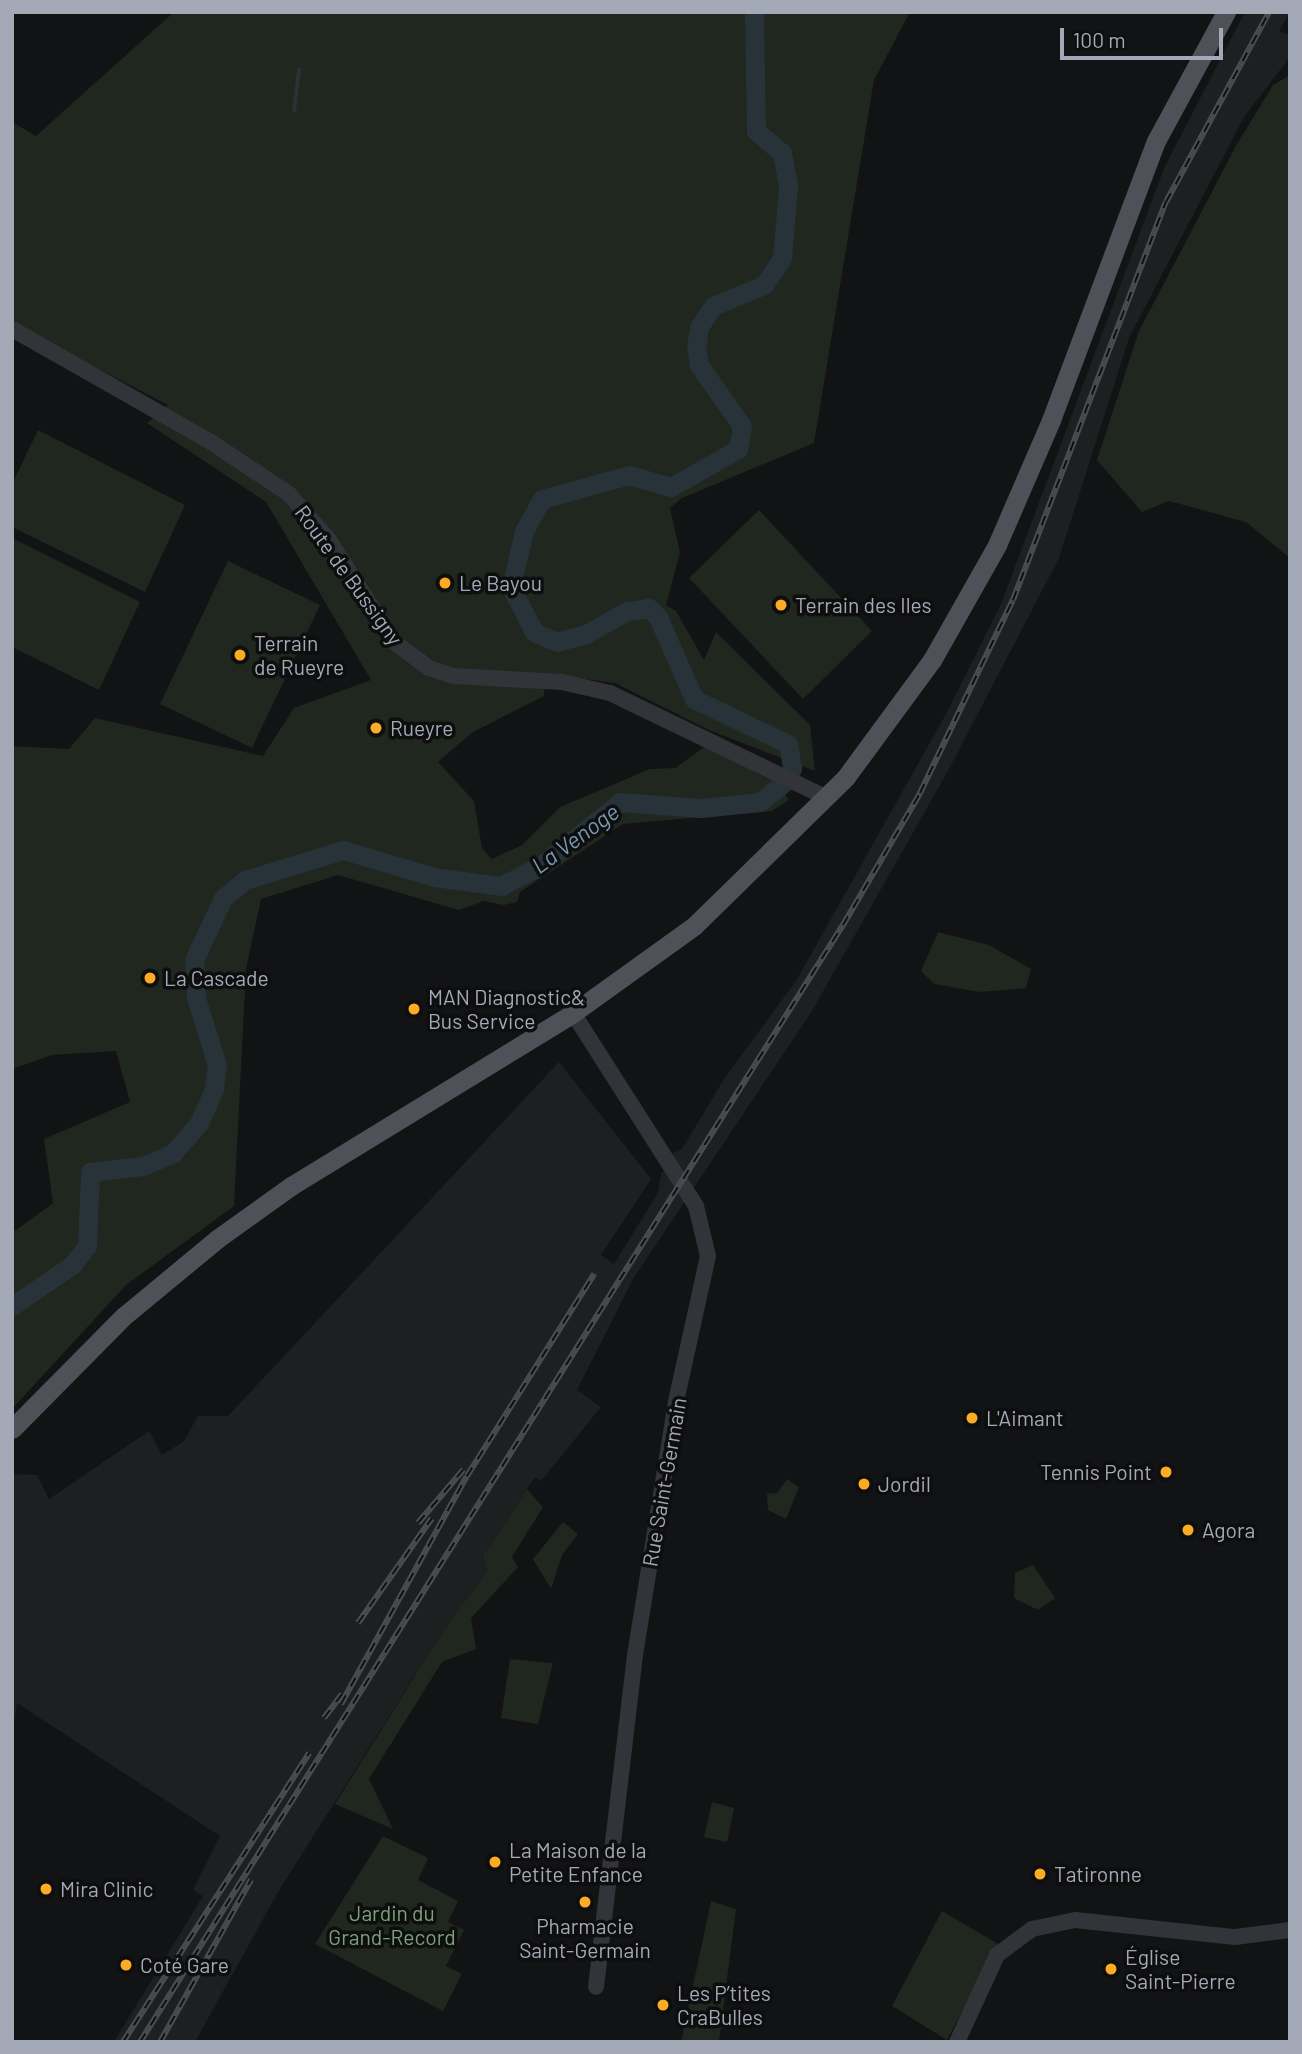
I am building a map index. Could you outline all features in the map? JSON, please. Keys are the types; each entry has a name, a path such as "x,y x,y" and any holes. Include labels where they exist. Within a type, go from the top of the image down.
{"main road":[{"path":"12,1429 124,1316 217,1239 291,1186 573,1013 694,926 827,798 912,689 986,567 1051,420 1156,141 1226,12"}],"street":[{"name":"Route de Bussigny","path":"12,329 222,449 289,494 329,540 394,642 429,668 467,678 587,686 762,762 827,798"},
{"name":"Rue Saint-Germain","path":"573,1013 696,1206 708,1255 676,1402 635,1655 596,1987"},
{"path":"957,2042 997,1955 1032,1929 1075,1920 1236,1937 1290,1930"}],"shaded area":[{"path":"1245,12 1290,12 1279,31 1290,35 1290,57 1244,117 1129,338 1059,558 949,769 812,1011 633,1279 577,1390 601,1407 541,1481 535,1477 483,1555 487,1571 443,1631 278,1892 195,2042 114,2042 203,1896 193,1890 220,1836 17,1703 12,1738 12,1474 37,1475 49,1499 149,1431 162,1455 184,1441 198,1416 228,1416 559,1062 651,1179 601,1255 614,1264 658,1193 661,1175 674,1153 682,1149 726,1076 796,981 946,714 1001,604 1165,166"}],"green space":[{"path":"174,12 910,12 874,80 814,443 682,498 670,508 680,553 666,605 676,611 704,660 716,632 810,725 815,771 709,730 615,683 545,674 544,696 473,732 438,762 474,801 482,848 492,859 522,845 560,807 650,769 675,768 707,745 773,776 789,800 772,811 623,824 520,892 517,902 504,905 484,901 459,910 338,875 261,899 246,969 234,1206 126,1285 12,1409 12,1233 53,1203 44,1139 130,1102 116,1051 52,1055 12,1069 12,746 69,749 95,718 263,756 294,708 371,680 266,502 147,423 168,405 12,324 12,122 36,136"},
{"path":"1290,75 1290,558 1246,522 1169,501 1142,512 1097,460 1139,331 1237,144 1273,85"},
{"path":"38,430 185,505 145,592 12,527 12,484"},
{"name":"Terrain des Iles","path":"759,510 872,631 803,699 689,578"},
{"path":"12,538 140,602 99,690 12,647"},
{"name":"Terrain de Rueyre","path":"228,561 320,605 252,748 160,704"},
{"path":"938,932 989,945 1031,969 1026,988 980,992 934,984 921,971"},
{"path":"787,1479 799,1487 786,1519 768,1510 767,1494 777,1493"},
{"path":"527,1489 543,1507 512,1557 518,1567 471,1618 476,1649 442,1662 369,1779 393,1829 335,1804 443,1631 487,1571 483,1555"},
{"path":"563,1522 578,1534 562,1555 551,1589 533,1559"},
{"path":"1033,1565 1055,1598 1038,1610 1014,1598 1015,1573"},
{"path":"510,1659 553,1663 538,1724 501,1718"},
{"path":"712,1802 734,1808 727,1842 704,1837"},
{"name":"Jardin du Grand-Record","path":"383,1836 428,1858 418,1880 458,1901 448,1922 464,1930 446,1966 462,1974 443,2011 315,1944"},
{"path":"711,1901 736,1909 719,2042 681,2042"},
{"path":"942,1911 998,1944 947,2040 892,2006"}],"waterway":[{"name":"La Venoge","path":"12,1306 72,1265 87,1246 90,1172 143,1166 173,1153 199,1123 214,1089 217,1065 196,998 194,960 223,898 245,880 343,850 434,877 501,886 543,864 620,802 701,808 760,802 788,779 792,768 788,744 694,699 658,617 649,608 627,611 586,634 557,642 534,632 511,587 524,531 542,499 629,475 671,487 738,449 742,426 699,365 696,347 699,327 713,306 764,285 782,258 788,186 782,153 756,131 754,12"},
{"path":"294,111 299,70"}],"railway":[{"path":"140,2042 843,925 920,793 1013,600 1166,202 1269,12"},
{"path":"341,1704 467,1476 594,1274"},
{"path":"418,1523 463,1470"},
{"path":"358,1623 432,1518"},
{"path":"324,1718 342,1694"},
{"path":"123,2042 309,1753"},
{"path":"160,2042 251,1880"}],"place":[{"name":"Le Bayou","path":"445,583"},
{"name":"Terrain des Iles","path":"781,605"},
{"name":"Terrain de Rueyre","path":"240,655"},
{"name":"Rueyre","path":"376,728"},
{"name":"La Cascade","path":"150,978"},
{"name":"MAN Diagnostic& Bus Service","path":"414,1009"},
{"name":"L'Aimant","path":"972,1418"},
{"name":"Tennis Point","path":"1166,1472"},
{"name":"Jordil","path":"864,1484"},
{"name":"Agora","path":"1188,1530"},
{"name":"La Maison de la Petite Enfance","path":"495,1862"},
{"name":"Tatironne","path":"1040,1874"},
{"name":"Mira Clinic","path":"46,1889"},
{"name":"Pharmacie Saint-Germain","path":"585,1902"},
{"name":"Coté Gare","path":"126,1965"},
{"name":"Église Saint-Pierre","path":"1111,1969"},
{"name":"Les P’tites CraBulles","path":"663,2005"}]}
